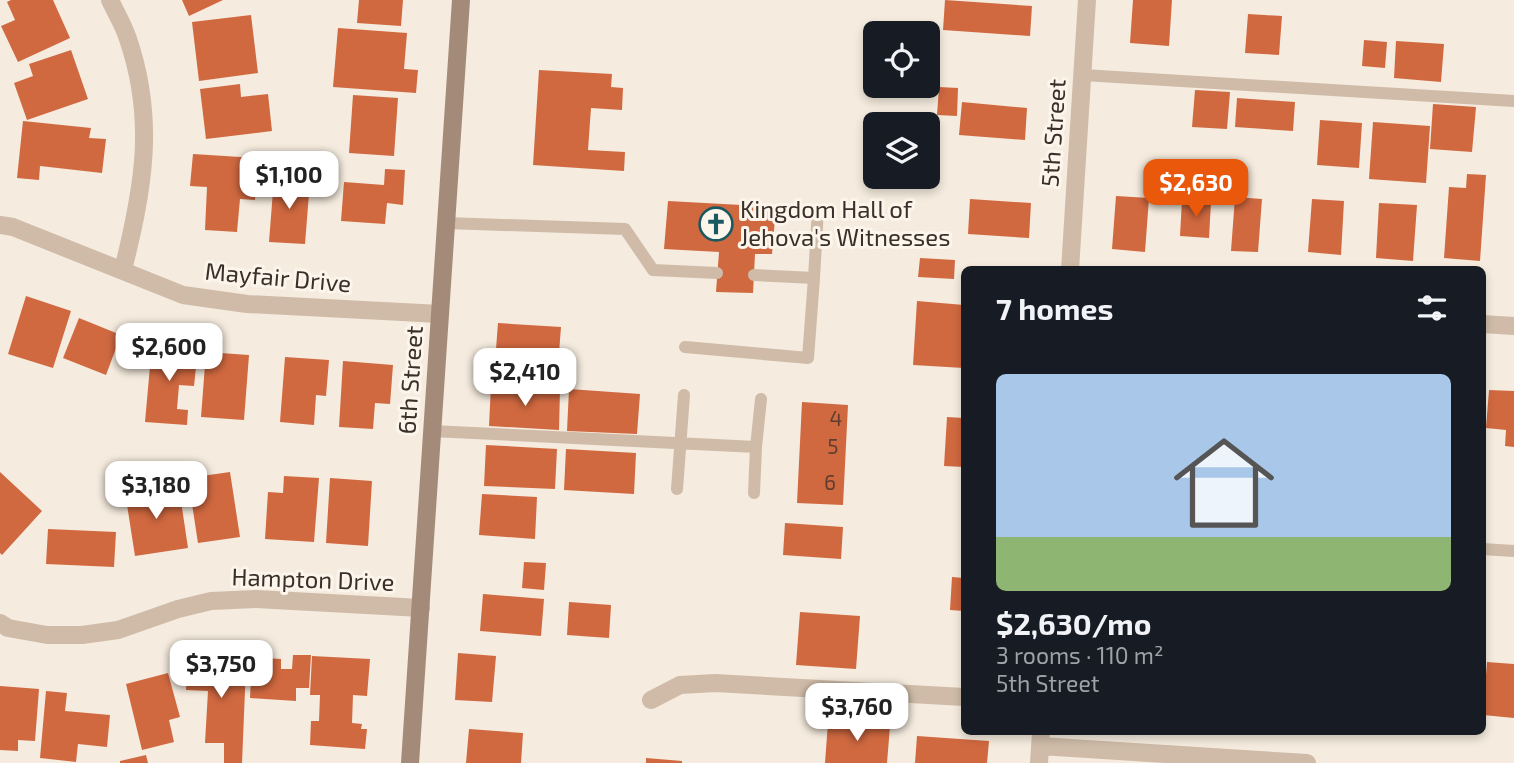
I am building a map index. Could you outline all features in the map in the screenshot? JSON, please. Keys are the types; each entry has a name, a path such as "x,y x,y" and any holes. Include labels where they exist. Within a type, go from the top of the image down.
{"street":[{"path":"110,0 128,38 142,95 145,150 138,207 123,270"},
{"name":"6th Street","path":"410,763 461,0"},
{"name":"5th Street","path":"1070,266 1087,0"},
{"name":"Mayfair Drive","path":"0,225 13,227 183,295 247,304 440,314"},
{"path":"1486,324 1514,326"},
{"name":"Hampton Drive","path":"0,624 47,635 82,635 118,630 211,601 256,599 421,608"},
{"path":"651,700 680,685 715,683 961,697"},
{"path":"1040,747 1307,763"}],"lane":[{"path":"1083,75 1514,101"},
{"path":"685,347 808,358 818,209"},
{"path":"446,223 625,229 653,270 717,273"},
{"path":"754,275 814,278"},
{"path":"677,489 684,395"},
{"path":"754,493 761,399"},
{"path":"432,431 756,447"},
{"path":"1486,549 1514,551"}],"building":[{"path":"53,0 70,38 18,62 1,26 15,20 7,2"},
{"path":"182,0 223,0 189,16"},
{"path":"359,0 403,0 401,26 357,23"},
{"path":"945,0 1032,6 1030,36 943,30"},
{"path":"1133,0 1172,0 1169,46 1130,43"},
{"path":"1248,14 1282,16 1279,55 1245,53"},
{"path":"251,15 258,73 199,81 192,22"},
{"path":"338,28 407,33 404,69 418,70 416,93 333,87"},
{"path":"1364,40 1387,42 1385,68 1362,66"},
{"path":"1396,41 1444,44 1441,82 1394,78"},
{"path":"71,50 88,99 27,120 14,83 33,76 29,64"},
{"path":"539,70 612,74 611,87 623,88 622,110 591,108 588,150 625,152 624,171 533,165"},
{"path":"240,84 241,97 268,94 272,131 206,139 200,89"},
{"path":"940,87 958,88 957,116 940,115 937,112"},
{"path":"1195,90 1230,92 1227,129 1192,127"},
{"path":"353,95 398,98 394,156 349,153"},
{"path":"1237,98 1295,102 1293,131 1235,127"},
{"path":"962,102 1027,108 1025,140 959,135"},
{"path":"1433,104 1476,107 1472,152 1430,149"},
{"path":"1320,120 1362,123 1359,168 1317,165"},
{"path":"23,121 91,128 89,138 106,139 102,173 40,166 39,180 17,178"},
{"path":"1373,122 1430,126 1426,183 1369,179"},
{"path":"193,154 258,158 255,200 240,199 237,232 205,230 207,187 190,186"},
{"path":"385,169 405,170 403,205 387,203 385,224 341,221 344,182 384,185"},
{"path":"1467,174 1486,175 1480,261 1444,258 1449,187 1466,188"},
{"path":"274,178 310,181 305,244 269,242"},
{"path":"1116,196 1149,198 1145,252 1112,249"},
{"path":"1235,197 1262,199 1258,252 1231,251"},
{"path":"970,199 1031,203 1029,238 968,234"},
{"path":"1312,199 1344,201 1341,255 1308,252"},
{"path":"1182,200 1211,202 1209,238 1180,236"},
{"name":"Kingdom Hall of Jehova's Witnesses","path":"668,201 776,207 772,254 755,254 753,293 716,292 719,252 664,249"},
{"path":"1379,203 1417,205 1413,261 1376,258"},
{"path":"920,258 955,260 954,279 918,277"},
{"path":"26,296 71,311 53,368 8,354"},
{"path":"917,301 961,305 961,368 913,365"},
{"path":"79,318 121,335 106,375 63,358"},
{"path":"498,323 561,327 558,366 495,362"},
{"path":"152,344 198,348 194,386 179,385 177,409 188,410 187,425 145,422"},
{"path":"206,352 249,355 244,420 201,417"},
{"path":"285,357 329,360 326,396 316,395 314,425 280,422"},
{"path":"343,361 393,365 390,404 375,403 373,429 339,427"},
{"path":"491,385 560,389 559,430 489,426"},
{"path":"569,389 640,394 637,434 567,431"},
{"path":"1489,390 1514,391 1514,447 1505,446 1506,430 1486,428"},
{"path":"802,402 848,405 843,505 797,503"},
{"path":"947,417 961,418 961,467 944,466"},
{"path":"486,445 557,449 555,489 484,486"},
{"path":"566,449 636,453 634,494 564,490"},
{"path":"0,472 42,511 2,555 0,553"},
{"path":"230,472 240,537 198,543 188,478"},
{"path":"284,476 319,478 314,542 265,539 268,492 283,493"},
{"path":"330,478 372,481 368,546 326,543"},
{"path":"171,485 173,502 181,501 188,548 135,556 125,492"},
{"path":"482,494 537,497 535,539 479,535"},
{"path":"785,523 843,527 841,559 783,555"},
{"path":"48,529 116,532 114,567 46,564"},
{"path":"524,562 546,563 544,590 522,588"},
{"path":"952,577 961,578 961,611 950,610"},
{"path":"483,594 544,599 541,636 480,631"},
{"path":"569,602 611,605 609,638 567,635"},
{"path":"800,612 860,616 856,669 796,665"},
{"path":"188,653 230,654 229,665 246,666 242,763 224,763 224,743 205,743 208,691 186,690"},
{"path":"458,653 496,656 492,702 455,700"},
{"path":"293,655 311,655 309,688 296,688 296,701 250,698 252,657 281,659 281,669 292,669"},
{"path":"312,656 370,659 367,696 353,695 352,723 362,724 361,729 367,729 365,749 310,745 311,721 319,721 320,695 310,695"},
{"path":"1487,662 1514,664 1514,718 1486,715"},
{"path":"168,673 180,717 169,720 174,742 142,750 126,684"},
{"path":"0,686 39,689 35,741 18,740 18,751 0,750"},
{"path":"46,691 67,693 65,711 110,715 107,747 78,744 76,762 40,758"},
{"path":"828,722 890,726 887,763 825,763"},
{"path":"469,729 523,733 521,763 466,763"},
{"path":"917,736 989,741 987,763 915,763"},
{"path":"146,755 148,763 120,763 120,761"},
{"path":"646,758 682,761 682,763 646,763"}],"place":[{"name":"Kingdom Hall of Jehova's Witnesses","path":"716,224"}]}
